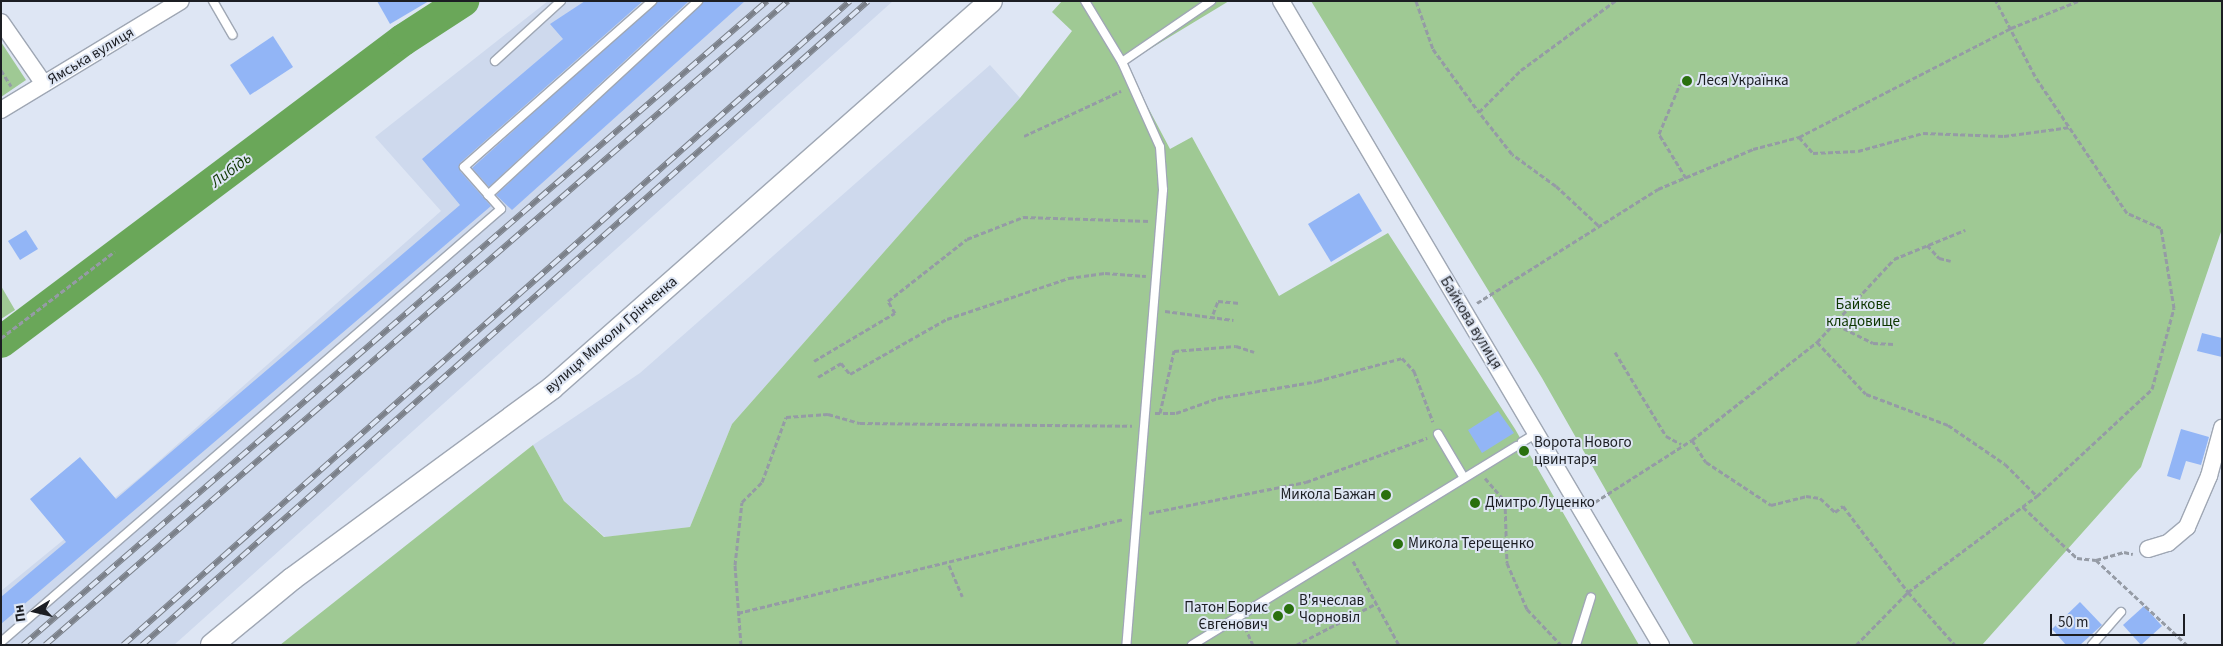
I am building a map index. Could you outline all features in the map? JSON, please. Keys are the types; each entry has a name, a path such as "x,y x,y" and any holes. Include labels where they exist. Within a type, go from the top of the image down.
{"main road":[{"name":"вулиця Миколи Грінченка","path":"212,645 292,579 552,388 991,1"}],"street":[{"name":"Байкова вулиця","path":"1282,1 1660,645"},
{"name":"Ямська вулиця","path":"1,110 177,2"},
{"path":"1,22 44,84"},
{"path":"2148,549 2168,543 2187,528 2209,476 2222,428"}],"lane":[{"path":"213,1 233,35"},
{"path":"495,60 561,1"},
{"path":"1,642 501,209 464,168 652,1"},
{"path":"488,195 698,1"},
{"path":"1085,1 1122,62 1160,147 1161,222 1126,645"},
{"path":"1122,62 1211,1"},
{"path":"1192,645 1537,433"},
{"path":"1438,434 1464,478"},
{"path":"1576,645 1591,597"},
{"path":"2092,645 2121,612"}],"path":[{"path":"1416,1 1433,49 1512,154 1556,186 1598,225"},
{"path":"1479,112 1521,70 1615,1"},
{"path":"1856,645 1908,592 2037,496 2152,389 2174,308 2161,228 2127,212 2035,76 1996,1"},
{"path":"1464,312 1598,225 1686,178 1753,149 1799,137 2011,28 2078,1"},
{"path":"1686,178 1659,134 1680,84 1687,80"},
{"path":"1024,136 1113,94"},
{"path":"1799,137 1813,153 1822,153 1858,151 1923,133 2004,136 2070,127"},
{"path":"814,360 896,313 888,301 967,239 1022,217 1161,222"},
{"path":"1582,510 1680,444 1692,440 1817,342 1837,325 1894,259 1965,230"},
{"path":"1927,245 1939,258 1951,261"},
{"path":"1,338 115,251"},
{"path":"818,377 841,362 850,374 947,318 1069,278 1105,273 1156,277"},
{"path":"1212,314 1218,301 1240,303"},
{"path":"1153,310 1212,314 1233,320"},
{"path":"1837,325 1873,343 1894,344"},
{"path":"1817,342 1866,394 1948,425 2005,464 2037,496"},
{"path":"738,613 949,565 1195,500 1306,482 1438,434 1414,371 1402,358 1317,381 1160,413 1174,351 1236,346 1254,352"},
{"path":"1615,352 1666,436 1680,444"},
{"path":"741,645 735,565 742,502 762,482 786,417 828,414 860,423 1144,426"},
{"path":"1692,440 1706,462 1771,505 1806,496 1820,498 1835,512 1843,506 1908,592 1955,645"},
{"path":"1479,468 1505,501 1507,564 1527,609 1561,645"},
{"path":"2023,506 2077,558 2096,560 2148,549"},
{"path":"1353,560 1399,645"},
{"path":"2096,560 2187,645"},
{"path":"949,565 962,596"},
{"path":"1296,645 1377,603"},
{"path":"1245,627 1253,645"}],"shaded area":[{"path":"548,1 893,1 174,645 1,645 1,591 144,474 441,211 375,137"},
{"path":"990,65 1020,98 732,424 690,527 605,537 564,501 533,445 640,373"}],"green space":[{"path":"1062,1 1229,1 1125,64 1170,149 1192,137 1279,296 1388,233 1515,429 1639,645 280,645 533,445 564,501 604,537 690,527 732,424 1020,98 1072,31 1052,12"},
{"name":"Байкове кладовище","path":"1311,1 2222,1 2222,229 2141,467 1982,645 1694,645 1542,378"},
{"path":"1,42 26,80 1,97"},
{"path":"1,286 15,310 1,319"}],"building":[{"path":"377,1 429,1 390,24"},
{"path":"585,1 643,1 460,163 460,171 491,206 1,624 1,597 66,542 30,499 80,457 116,499 460,205 422,159 563,39 550,24"},
{"path":"657,1 689,1 489,187 472,168"},
{"path":"703,1 745,1 512,210 496,195"},
{"path":"273,36 293,67 250,95 230,65"},
{"path":"1359,193 1382,231 1331,262 1308,224"},
{"path":"26,230 38,249 20,260 8,241"},
{"path":"2202,333 2222,338 2222,357 2197,351"},
{"path":"1498,411 1514,433 1482,453 1468,430"},
{"path":"2181,429 2209,437 2201,465 2186,461 2180,480 2167,476"},
{"path":"2080,602 2102,625 2080,645 2066,645 2052,629"},
{"path":"2144,606 2162,626 2141,645 2123,625"}],"waterway":[{"name":"Либідь","path":"1,342 403,40 463,1"}],"railway":[{"path":"23,645 767,1"},
{"path":"45,645 788,1"},
{"path":"123,645 850,1"},
{"path":"142,645 868,1"}],"place":[{"name":"Леся Українка","path":"1687,81"},
{"name":"Ворота Нового цвинтаря","path":"1524,451"},
{"name":"Микола Бажан","path":"1386,495"},
{"name":"Дмитро Луценко","path":"1475,503"},
{"name":"Микола Терещенко","path":"1398,544"},
{"name":"В'ячеслав Чорновіл","path":"1289,609"},
{"name":"Патон Борис Євгенович","path":"1278,616"}]}
